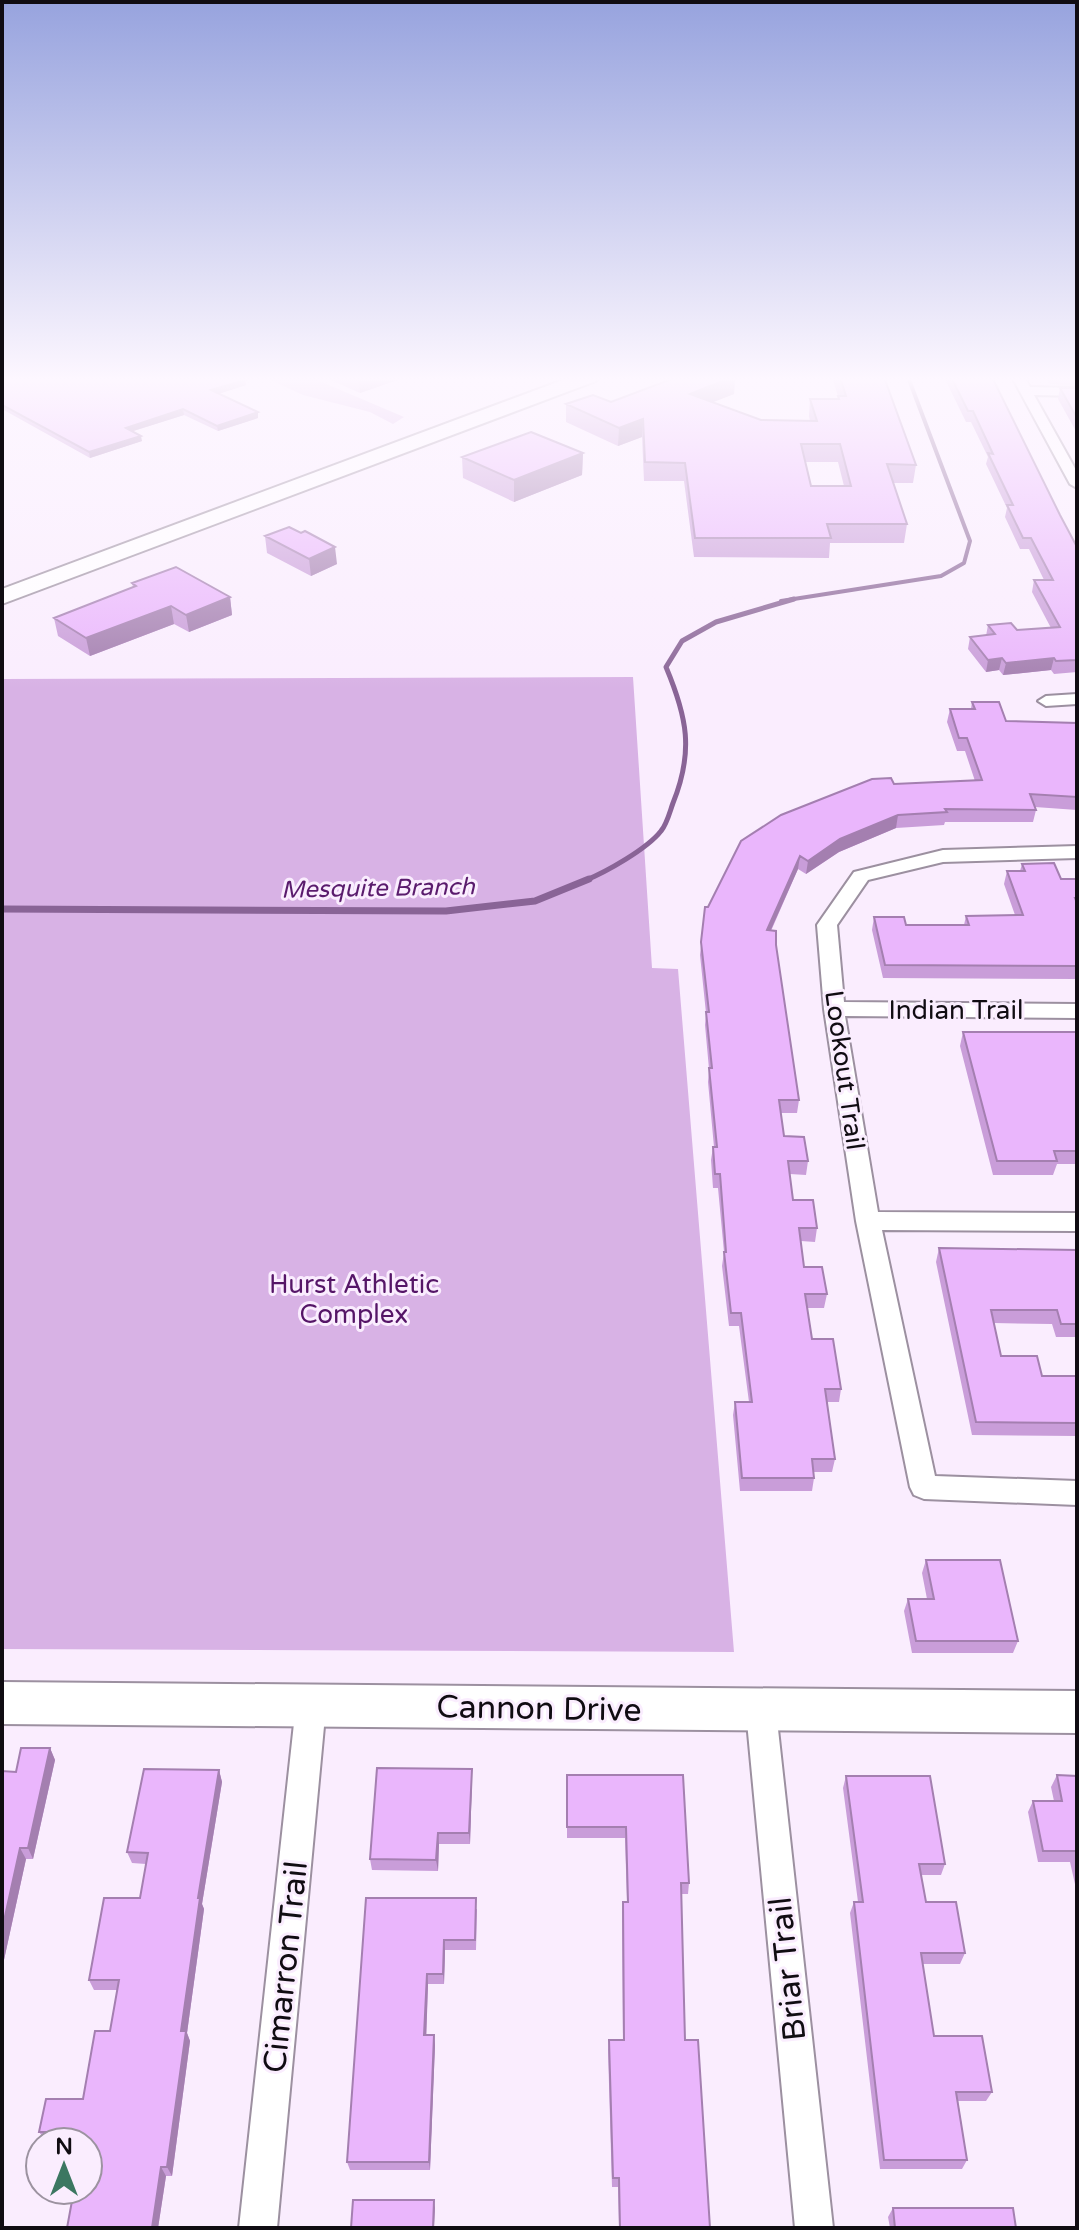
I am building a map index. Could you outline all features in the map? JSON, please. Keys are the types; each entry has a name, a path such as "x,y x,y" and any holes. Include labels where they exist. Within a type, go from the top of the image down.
{"main road":[{"path":"2,597 307,481"}],"street":[{"path":"1046,701 1077,699"},
{"name":"Lookout Trail","path":"1077,852 943,856 861,876 827,925 834,1009 868,1221 924,1487 1077,1493"},
{"name":"Indian Trail","path":"834,1009 1077,1011"},
{"path":"868,1221 1077,1222"},
{"name":"Cannon Drive","path":"2,1703 1077,1712"},
{"name":"Cimarron Trail","path":"258,2228 311,1705"},
{"name":"Briar Trail","path":"761,1711 814,2228"}],"green space":[{"name":"Hurst Athletic Complex","path":"633,677 652,968 678,969 734,1652 2,1649 2,679"}],"building":[{"path":"687,481 810,481 811,486 851,486 850,481 893,481 907,524 827,524 831,538 695,538"},
{"path":"1001,481 1043,481 1077,547 1077,660 1056,661 1054,658 1006,663 1002,658 988,660 970,637 995,634 988,625 1011,623 1017,630 1060,627 1034,580 1053,580 1031,538 1023,538 1007,505 1013,505"},
{"path":"289,527 301,533 305,531 335,547 309,559 265,536"},
{"path":"176,567 230,597 186,615 171,606 86,638 54,618 136,586 132,583"},
{"path":"972,702 999,702 1006,721 1077,723 1077,797 1030,794 1036,810 945,809 947,812 898,815 840,839 808,861 800,856 767,930 776,931 799,1100 779,1100 784,1136 804,1137 808,1161 788,1161 793,1200 813,1200 817,1228 799,1228 804,1267 822,1267 827,1294 805,1294 812,1339 833,1339 841,1389 825,1389 835,1459 812,1459 814,1478 742,1478 735,1402 752,1402 741,1313 731,1313 720,1174 715,1174 713,1147 717,1147 706,1012 709,1012 701,942 705,907 708,907 741,841 781,815 872,779 891,778 894,784 982,780 967,738 959,738 950,709 975,709"},
{"path":"1054,863 1061,879 1077,879 1077,966 885,965 874,917 904,917 906,925 969,925 966,916 1023,915 1007,871 1025,871 1022,864"},
{"path":"963,1032 1077,1032 1077,1151 1054,1151 1057,1161 997,1161"},
{"path":"939,1248 1077,1250 1077,1324 1061,1324 1057,1310 991,1310 1001,1356 1037,1356 1042,1376 1077,1376 1077,1423 976,1422"},
{"path":"926,1560 1000,1560 1018,1641 916,1641 908,1599 934,1599"},
{"path":"21,1748 50,1748 28,1848 20,1848 2,1930 2,1771 16,1772"},
{"path":"377,1768 472,1769 469,1833 438,1833 436,1860 370,1859"},
{"path":"144,1769 219,1770 198,1898 181,2031 186,2031 167,2167 161,2167 152,2228 67,2228 71,2206 104,2206 104,2126 40,2126 46,2099 83,2099 95,2031 110,2031 119,1980 89,1980 104,1898 140,1898 148,1853 127,1852"},
{"path":"567,1775 683,1775 689,1883 681,1883 685,2040 698,2040 710,2228 620,2228 619,2178 613,2178 609,2040 624,2040 623,1902 628,1902 626,1827 567,1827"},
{"path":"1057,1775 1077,1776 1077,1854 1076,1851 1043,1851 1033,1801 1062,1801"},
{"path":"846,1776 930,1776 945,1864 919,1864 926,1902 956,1902 965,1953 921,1953 934,2036 982,2036 992,2092 956,2092 967,2160 884,2160 854,1902 863,1902"},
{"path":"366,1898 476,1898 475,1940 444,1940 443,1974 427,1974 424,2035 434,2035 429,2162 347,2162"},
{"path":"353,2200 434,2200 433,2228 351,2228"},
{"path":"893,2208 1013,2208 1016,2228 895,2228"}],"waterway":[{"name":"Mesquite Branch","path":"781,601 941,576 964,563 970,541 947,481"},
{"name":"Mesquite Branch","path":"584,881 636,852 655,838 667,821 680,784 686,750 683,718 666,667 682,641 716,622 794,599"},
{"name":"Mesquite Branch","path":"2,909 446,911 535,901 589,879"}]}
